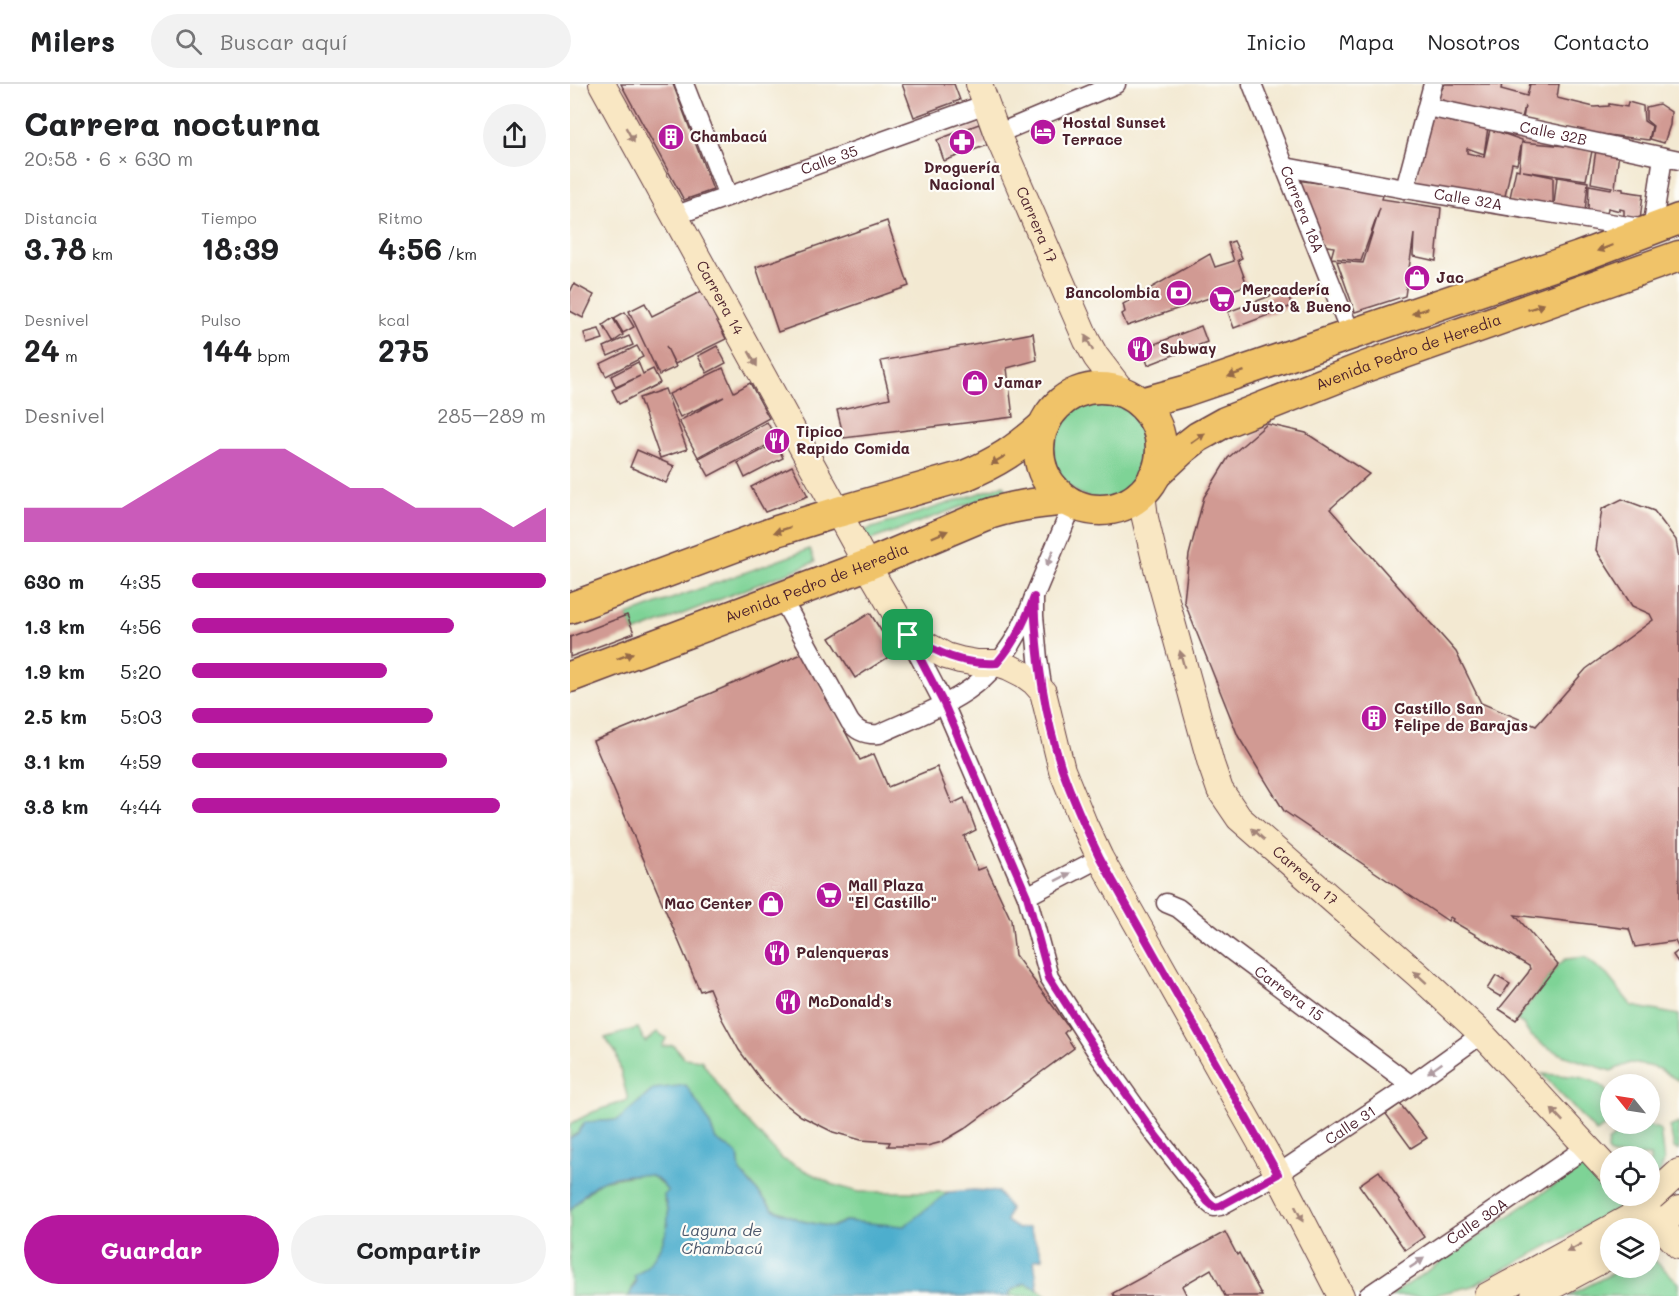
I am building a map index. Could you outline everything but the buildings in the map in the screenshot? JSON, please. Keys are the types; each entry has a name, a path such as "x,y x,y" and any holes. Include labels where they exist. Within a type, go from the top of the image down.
{"highway":[{"path":"1131,397 1185,391 1579,257 1665,224"},
{"name":"Avenida Pedro de Heredia","path":"1148,485 1184,448 1224,422 1362,368 1679,256"},
{"path":"1103,387 1131,397 1152,417 1160,435 1161,456 1148,485 1127,504 1109,509 1091,509 1070,502 1055,490 1046,479 1042,468 1039,454 1044,425 1054,409 1068,397 1085,389 1103,387"},
{"path":"570,608 777,531 964,476 984,468 1015,449 1044,425"},
{"name":"Avenida Pedro de Heredia","path":"570,677 867,565 1002,509 1023,505 1070,502"}],"main road":[{"name":"Carrera 14","path":"602,84 867,565 908,635"},
{"name":"Carrera 17","path":"982,94 997,134 1087,341 1096,357 1131,397"},
{"name":"Carrera 17","path":"1148,485 1144,518 1220,790 1239,818 1482,1034 1600,1161"},
{"path":"908,635 946,656 977,663 997,663 1009,667 1034,682 1043,692 1062,770 1100,858 1278,1174 1341,1296"},
{"path":"1660,1185 1679,1172"},
{"path":"1487,1296 1629,1218 1635,1206"},
{"path":"1660,1226 1679,1209"},
{"path":"1660,1233 1679,1246"},
{"path":"1534,1296 1600,1261"}],"street":[{"path":"684,84 728,196"},
{"path":"997,134 1116,84"},
{"name":"Carrera 18A","path":"1252,84 1351,334"},
{"path":"1405,189 1433,84"},
{"name":"Calle 35","path":"674,216 982,94"},
{"name":"Calle 32B","path":"1427,107 1671,158"},
{"path":"1665,224 1671,158"},
{"name":"Calle 32A","path":"1285,167 1405,189 1665,224"},
{"path":"781,597 855,729 871,735 879,734 944,704 973,687 1007,652 1019,632 1034,597 1070,502"},
{"path":"1034,597 1043,692"},
{"path":"908,635 944,704 1027,896 1100,858"},
{"name":"Calle 31","path":"1027,896 1049,977 1100,1057 1156,1136 1214,1207 1220,1206 1278,1174 1411,1085 1482,1034"},
{"name":"Carrera 15","path":"1166,903 1178,908 1411,1085"},
{"name":"Calle 30A","path":"1368,1296 1587,1147"}],"green space":[{"path":"1102,401 1121,405 1136,416 1147,431 1151,450 1147,469 1136,484 1121,495 1102,499 1083,495 1068,484 1057,469 1053,450 1057,431 1068,416 1083,405"},
{"path":"1004,485 1007,490 868,541 863,531"},
{"path":"810,549 815,562 634,633 627,615"},
{"path":"1585,957 1607,975 1632,1006 1679,1015 1679,1081 1649,1066 1630,1063 1611,1071 1565,1056 1543,1045 1529,1034 1523,1024 1516,1020 1558,965 1566,959"},
{"path":"638,1028 645,1042 657,1032 666,1038 662,1047 673,1045 684,1058 701,1060 734,1107 782,1159 834,1185 859,1192 949,1192 904,1227 845,1221 832,1227 802,1221 773,1209 740,1171 738,1154 716,1140 707,1118 654,1089 618,1120 585,1123 578,1133 570,1138 570,1124 593,1112 628,1100 616,1053 605,1038"},
{"path":"1542,1074 1580,1077 1600,1086 1600,1129 1596,1132"},
{"path":"1679,1123 1679,1151 1674,1148 1670,1127"},
{"path":"1660,1129 1664,1162 1660,1172 1660,1146 1608,1146 1608,1142 1617,1134 1660,1134"},
{"path":"1582,1166 1600,1186 1600,1206 1618,1206 1620,1208 1472,1286 1430,1296 1391,1296"},
{"path":"644,1173 654,1177 668,1191 664,1201 668,1225 659,1250 641,1271 629,1296 570,1296 570,1211 576,1202 601,1181"},
{"path":"1660,1265 1679,1283 1679,1296 1568,1296 1603,1278 1660,1278"},
{"path":"1025,1283 1047,1296 1008,1296 1012,1290"}],"water":[{"name":"Laguna de Chambacú","path":"686,1085 707,1118 716,1140 738,1154 740,1172 773,1209 802,1221 832,1227 845,1221 904,1226 949,1192 974,1190 998,1192 1010,1209 1006,1221 1018,1229 1029,1227 1043,1258 1034,1260 1038,1289 1025,1283 1012,1290 1008,1296 629,1296 636,1282 634,1276 654,1258 663,1241 668,1223 664,1195 668,1191 659,1181 650,1176 619,1176 596,1185 570,1211 570,1138 578,1133 585,1122 618,1120 654,1089"}],"place":[{"name":"Hostal Sunset Terrace","path":"1043,132"},
{"name":"Chambacú","path":"671,137"},
{"name":"Droguería Nacional","path":"962,142"},
{"name":"Jac","path":"1417,278"},
{"name":"Bancolombia","path":"1179,293"},
{"name":"Mercadería Justo & Bueno","path":"1222,299"},
{"name":"Subway","path":"1140,349"},
{"name":"Jamar","path":"975,383"},
{"name":"Tipico Rapido Comida","path":"777,441"},
{"name":"Castillo San Felipe de Barajas","path":"1374,718"},
{"name":"Mall Plaza \"El Castillo\"","path":"829,895"},
{"name":"Mac Center","path":"771,904"},
{"name":"Palenqueras","path":"777,953"},
{"name":"McDonald's","path":"788,1002"}],"route":[{"path":"1034,597 1038,659 1046,708 1062,770 1084,824 1100,858 1278,1174 1220,1206 1214,1207 1156,1136 1100,1057 1049,977 1027,896 944,704 908,635 946,656 977,663 997,663 1015,639 1034,597"}]}
